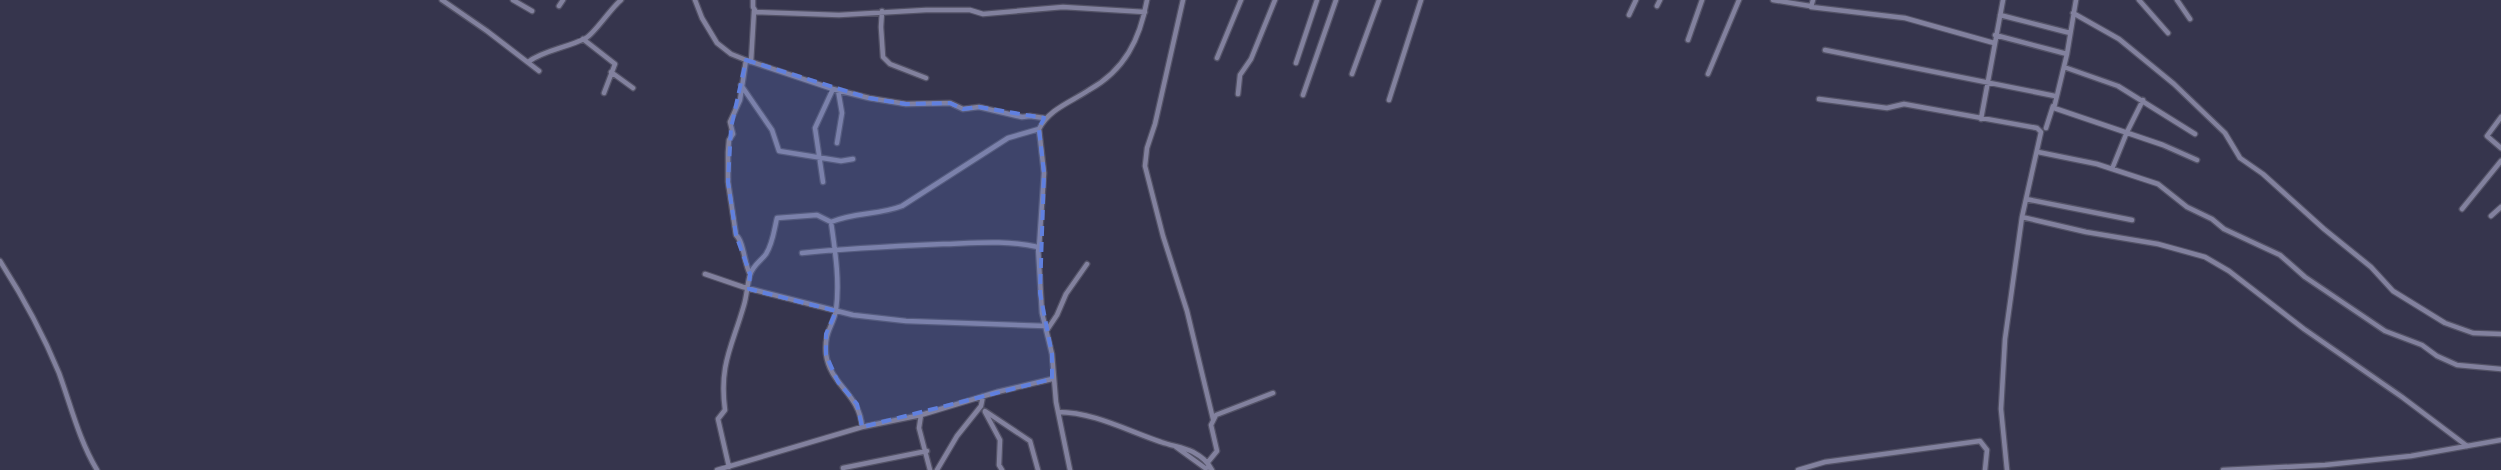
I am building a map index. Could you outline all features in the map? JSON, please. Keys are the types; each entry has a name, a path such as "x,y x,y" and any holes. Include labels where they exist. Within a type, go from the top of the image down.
{"street":[{"path":"442,0 539,71"},
{"path":"513,0 532,11"},
{"path":"559,6 563,0"},
{"path":"528,62 539,54 561,49 588,37 621,0"},
{"path":"695,0 702,18 717,43 731,54 751,62 836,90 906,104 950,103 964,109 979,107 1022,117 1044,118"},
{"path":"751,62 753,0"},
{"path":"1063,7 1064,0"},
{"path":"1070,470 1052,379 1052,354 1040,293 1039,248 1044,173 1038,129 1044,118 1091,90 1113,73 1138,36 1147,0"},
{"path":"1183,0 1155,124 1147,148 1145,166 1163,236 1187,312 1213,419"},
{"path":"1217,58 1241,0"},
{"path":"1238,94 1240,75 1251,59 1275,0"},
{"path":"1296,63 1317,0"},
{"path":"1303,95 1336,0"},
{"path":"1352,74 1379,0"},
{"path":"1389,100 1421,0"},
{"path":"1629,15 1636,0"},
{"path":"1657,6 1660,0"},
{"path":"1688,40 1702,0"},
{"path":"1708,74 1739,0"},
{"path":"1773,0 1905,18 1994,43"},
{"path":"1810,6 1813,0"},
{"path":"1981,119 1995,35 2003,0"},
{"path":"2046,128 2064,67 2076,0"},
{"path":"2139,0 2168,32"},
{"path":"2177,0 2190,19"},
{"path":"754,11 759,13 839,15 882,11 961,10 983,14 1063,7 1145,12"},
{"path":"882,11 880,27 883,57 890,64 926,78"},
{"path":"2073,13 2119,39 2174,84 2225,133 2240,158 2263,174 2324,229 2371,266 2393,291 2445,323 2472,333 2501,334"},
{"path":"2000,15 2070,32"},
{"path":"1995,35 2067,54"},
{"path":"583,39 613,62 615,67 611,72 604,93"},
{"path":"1825,50 1988,81 2055,96"},
{"path":"746,60 740,100 730,122 733,134 728,145 728,182 736,235 740,239 746,267 750,274"},
{"path":"2064,67 2118,86 2195,134"},
{"path":"611,72 633,88"},
{"path":"741,85 772,130 779,151 841,161 853,159"},
{"path":"836,90 842,114 837,142"},
{"path":"823,182 815,128 836,90"},
{"path":"1819,99 1887,108 1904,104 2039,129 2042,134 2022,217 2003,371 2002,409 2007,470"},
{"path":"2112,169 2143,100"},
{"path":"2053,106 2163,144 2197,160"},
{"path":"2501,117 2487,136 2501,148"},
{"path":"729,467 718,419 725,410 723,386 726,360 749,289 750,274 758,261 767,252 776,232 777,218 817,215 832,222 846,216 886,212 902,206 1008,138 1038,129"},
{"path":"2038,152 2112,169 2158,184 2187,207 2212,219 2224,229 2280,255 2305,277 2385,331 2422,345 2441,359 2457,365 2501,369"},
{"path":"2462,209 2501,162"},
{"path":"2026,199 2132,220"},
{"path":"2491,216 2501,207"},
{"path":"2022,217 2158,244 2205,257 2229,271 2304,329 2402,397 2467,446"},
{"path":"832,222 835,250 836,311 826,334 826,355 838,382 857,404 862,414 862,427"},
{"path":"802,253 984,243 1011,243 1039,248"},
{"path":"0,261 28,306 58,372 87,452 96,470"},
{"path":"1046,328 1057,315 1066,294 1087,264"},
{"path":"706,274 749,289 836,311 882,320 1046,328"},
{"path":"717,470 862,427 921,415 983,396 1052,379"},
{"path":"1058,412 1067,412 1106,422 1191,451 1210,467 1217,451 1211,424 1213,419 1221,412 1273,393"},
{"path":"937,470 957,436 981,406 983,396"},
{"path":"977,398 999,437 999,465 1002,470"},
{"path":"1056,402 1067,412"},
{"path":"985,411 1030,441 1038,470"},
{"path":"921,415 919,428 927,451 930,470"},
{"path":"2223,470 2345,463 2411,456 2501,440"},
{"path":"1798,470 1825,462 1980,441 1987,450 1985,470"},
{"path":"842,468 927,451"},
{"path":"2344,470 2345,463"}],"highlighted area":[{"path":"746,60 869,98 906,104 950,103 963,109 979,107 1044,118 1039,129 1044,173 1040,293 1052,354 1052,379 862,427 857,404 838,382 826,355 826,334 836,311 749,289 750,274 736,235 728,182 731,128"}]}
